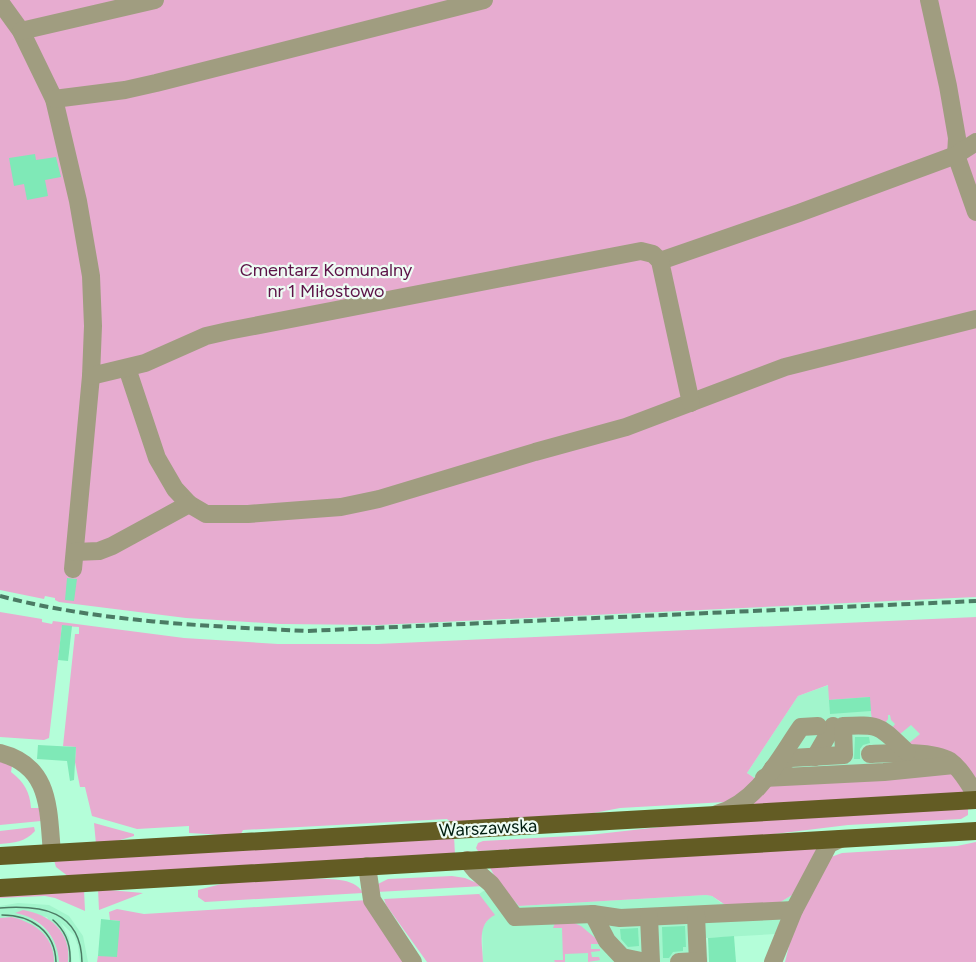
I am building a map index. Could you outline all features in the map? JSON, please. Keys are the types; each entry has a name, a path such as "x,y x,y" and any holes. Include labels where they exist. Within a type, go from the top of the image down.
{"main road":[{"name":"Warszawska","path":"0,856 976,800"},
{"path":"467,861 468,840 472,834 481,829"},
{"name":"Warszawska","path":"0,888 976,831"}],"street":[{"path":"21,31 155,0"},
{"path":"54,99 125,90 166,81 484,0"},
{"path":"929,0 948,86 957,138 956,155 976,212"},
{"path":"0,2 21,31 54,99 78,201 91,276 92,376 74,561 112,546 189,504"},
{"path":"660,261 956,155 976,142"},
{"path":"92,376 127,368 162,356 206,336 636,251 653,254 660,261 691,403"},
{"path":"127,368 157,459 168,479 189,504 206,514 218,515 310,510 368,502 626,427 785,367 976,319"},
{"path":"713,815 729,810 746,800 769,773 801,727 872,724 879,727 907,752"},
{"path":"769,773 791,758 847,755 831,726"},
{"path":"807,757 831,726"},
{"path":"870,754 907,752 940,758 954,765 976,795"},
{"path":"0,753 24,762 41,782 47,801 52,853"},
{"path":"769,773 862,773 954,765"},
{"path":"773,962 794,910 829,844 840,839"},
{"path":"467,861 491,884 515,917 593,914 620,918 794,910"},
{"path":"368,866 372,900 413,962"},
{"path":"593,914 607,941 622,957 646,962"},
{"path":"679,962 698,962 696,915"},
{"path":"649,917 651,962"}],"shaded area":[{"path":"856,681 966,763 766,785 747,773 798,696 829,685"},
{"path":"497,882 520,906 706,895 712,896 721,903 782,901 792,895 775,934 706,938 708,962 483,962 482,928 489,918 479,894"},
{"path":"18,903 49,905 69,916 83,936 88,962 80,962 74,935 61,923 69,938 72,962 68,962 68,957 47,917 16,913 29,916 47,931 54,941 59,962 54,962 49,941 12,917 0,918 0,906"}],"green space":[{"name":"Cmentarz Komunalny nr 1 Miłostowo","path":"0,0 976,0 976,597 378,625 280,624 186,618 59,602 55,598 45,596 44,599 0,590"},
{"path":"0,612 42,619 42,622 52,624 53,621 184,638 278,644 378,644 976,617 976,779 909,743 920,734 911,725 900,734 892,728 895,724 890,715 885,723 872,720 869,697 829,700 828,685 798,696 747,773 756,779 748,789 725,802 620,808 578,816 453,824 447,819 243,830 240,836 189,833 189,826 137,829 92,816 85,787 80,787 75,762 76,747 63,746 75,634 79,634 79,627 62,626 49,738 44,740 0,737"},
{"path":"0,758 12,766 11,772 28,792 31,808 39,808 41,821 0,825"},
{"path":"951,771 967,794 752,806 766,785"},
{"path":"968,807 968,815 961,819 848,825 741,838 478,851 476,848 478,843 483,841 589,835 696,823"},
{"path":"94,823 134,834 134,836 110,843 96,844"},
{"path":"34,827 35,831 23,840 0,844 0,831"},
{"path":"454,837 455,854 69,877 56,867 54,860"},
{"path":"976,842 976,962 785,962 794,926 831,857 842,853 957,846"},
{"path":"818,848 792,895 779,903 727,906 712,896 706,895 519,906 499,884 489,866"},
{"path":"452,876 465,878 484,886 377,892 378,884 388,879"},
{"path":"310,878 347,881 363,893 205,902 198,897 198,890 233,881"},
{"path":"98,889 143,893 99,910"},
{"path":"84,890 85,911 45,896 0,898 0,895"},
{"path":"479,894 495,915 489,919 483,929 483,962 427,962 384,899"},
{"path":"368,900 407,962 97,962 98,956 120,921 110,920 109,912 117,909 144,914"},
{"path":"23,910 42,916 57,926 66,942 68,962 59,962 55,944 40,923 15,913"},
{"path":"12,917 42,932 51,945 54,962 0,962 0,918"},
{"path":"572,922 581,926 600,942 591,944 591,949 600,949 600,951 591,952 592,957 599,957 600,960 588,962 588,953 565,954 565,962 555,962 554,960 563,960 562,928 553,928 555,923"}],"building":[{"path":"35,154 36,160 56,157 61,177 45,180 48,196 27,200 24,184 14,186 9,158"},
{"path":"67,578 77,579 74,601 65,600"},
{"path":"62,625 72,626 68,661 58,660"},
{"path":"870,697 871,711 830,714 829,700"},
{"path":"855,737 869,737 870,743 863,745 860,749 860,759 854,759"},
{"path":"38,745 76,747 74,780 70,781 67,761 37,759"},
{"path":"101,919 120,921 117,957 98,956"},
{"path":"685,926 686,947 683,947 683,951 673,952 669,958 663,958 662,927"},
{"path":"638,928 639,946 628,947 621,939 620,929"},
{"path":"734,936 736,962 709,962 708,938"}],"tram line":[{"path":"0,908 30,908 56,914 75,931 82,962"},
{"path":"2,915 23,918 40,927 51,942 56,962"},
{"path":"53,920 67,939 70,962"}],"railway":[{"path":"0,596 37,605 114,617 192,625 307,631 976,601"}]}
